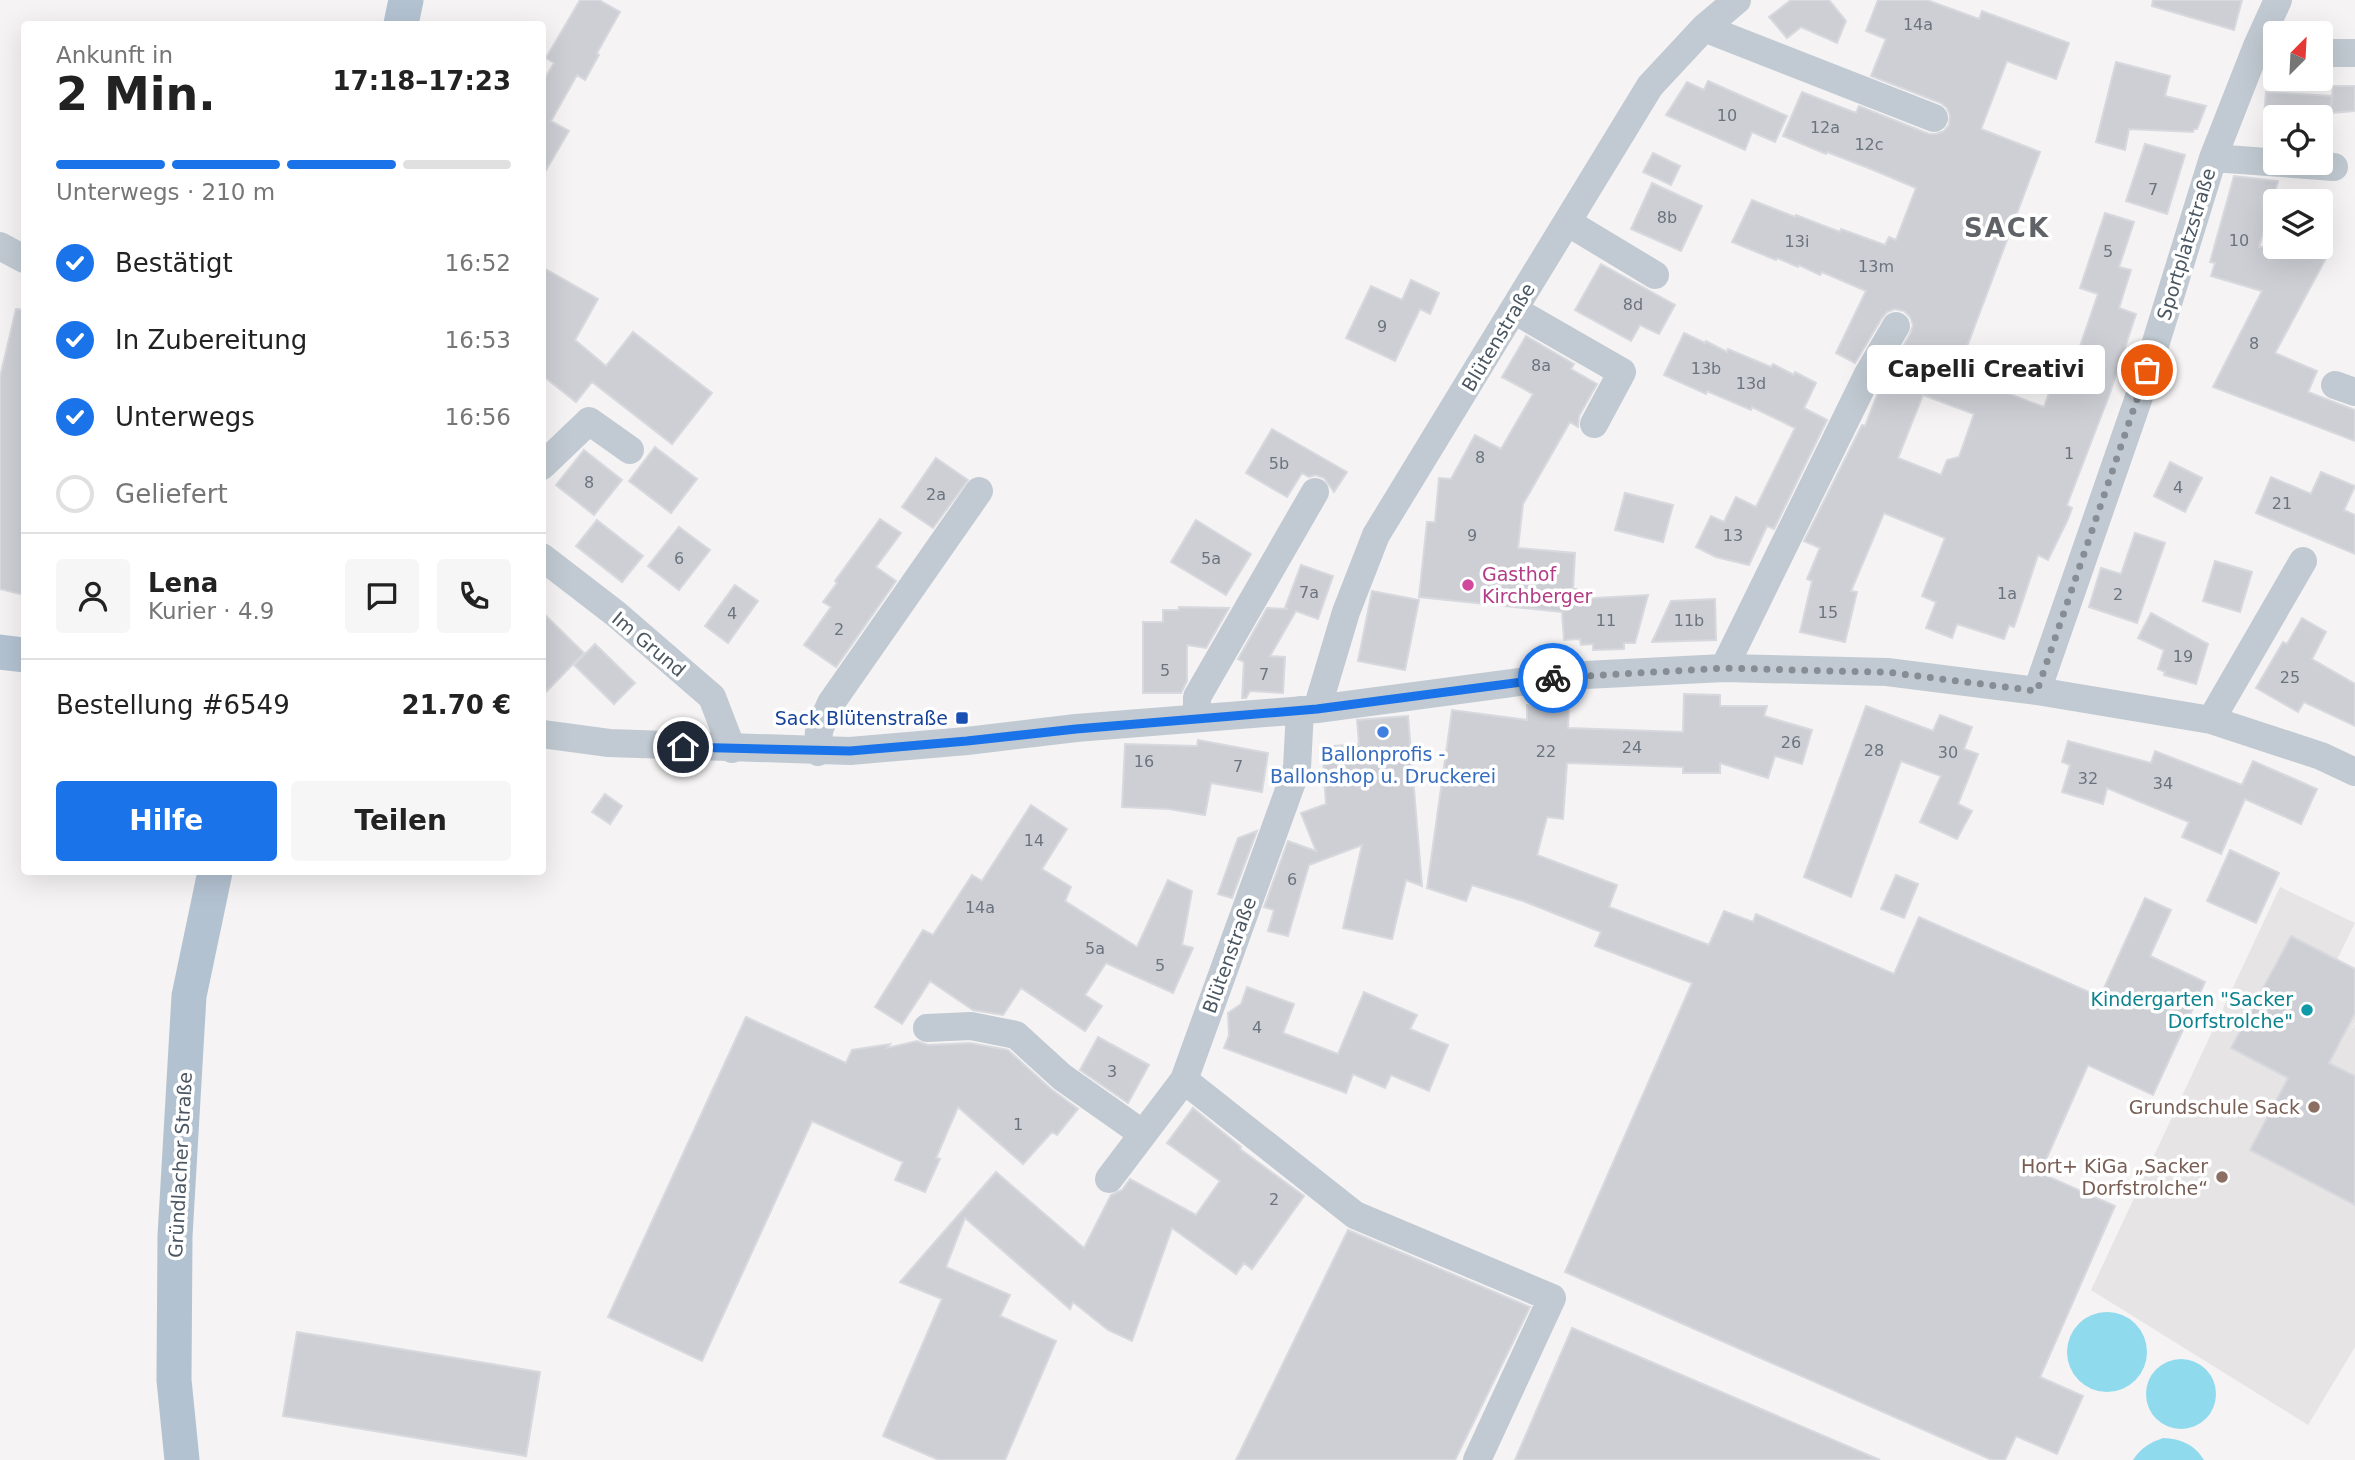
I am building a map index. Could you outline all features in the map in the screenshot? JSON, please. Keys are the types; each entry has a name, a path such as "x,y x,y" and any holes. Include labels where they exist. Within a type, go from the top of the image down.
{"main road":[{"path":"402,21 406,0"},
{"path":"0,652 21,655"},
{"name":"Gründlacher Straße","path":"182,1460 174,1380 177,1198 189,996 214,875"}],"street":[{"name":"Blütenstraße","path":"1109,1179 1184,1080 1297,768 1309,710 1376,535 1650,86 1703,27 1737,0"},
{"name":"Sportplatzstraße","path":"2273,21 2278,0"},
{"path":"1703,27 1934,118"},
{"path":"2333,53 2355,53"},
{"name":"Sportplatzstraße","path":"2037,691 2139,397 2213,158 2263,54"},
{"path":"2213,158 2334,167"},
{"path":"1567,222 1655,275"},
{"path":"0,246 21,257"},
{"path":"1514,310 1622,372 1594,424"},
{"path":"1724,668 1868,374 1896,326"},
{"path":"546,462 589,421 630,450"},
{"path":"818,752 819,730 831,703 979,491"},
{"path":"1197,718 1197,697 1315,492"},
{"name":"Im Grund","path":"546,560 615,614 712,697 732,749"},
{"path":"2211,720 2303,561"},
{"path":"546,735 609,744 850,751 1309,710 1566,676 1724,668 1886,672 2037,691 2211,720 2321,756 2355,772"},
{"path":"927,1028 971,1026 1016,1035 1062,1077 1143,1134"},
{"path":"1184,1080 1355,1215 1552,1298 1477,1460"}],"shaded area":[{"name":"Hort+ KiGa „Sacker Dorfstrolche“","path":"2280,887 2355,923 2325,984 2355,1001 2355,1022 2351,1030 2355,1024 2355,1347 2308,1425 2091,1290"}],"water":[{"path":"2099,1312 2115,1312 2136,1323 2147,1344 2147,1360 2136,1381 2115,1392 2099,1392 2085,1386 2073,1374 2067,1360 2067,1344 2073,1330 2085,1318"},
{"path":"2181,1359 2206,1369 2216,1394 2206,1419 2181,1429 2156,1419 2146,1394 2156,1369"},
{"path":"2163,1438 2186,1443 2204,1460 2133,1460 2146,1446"}],"building":[{"path":"580,0 599,0 620,12 585,80 577,75 551,121 569,131 546,170 546,76 554,63 546,58"},
{"path":"1791,0 1829,0 1846,21 1837,43 1801,27 1787,38 1769,17"},
{"path":"1878,0 1927,0 1979,19 1982,11 2069,43 2056,79 2007,61 1981,129 2040,152 1959,368 2001,384 1999,390 2044,407 2055,376 2068,381 2098,294 2080,288 2105,213 2134,222 2119,267 2131,270 2119,308 2136,314 2110,393 2067,505 2072,508 2068,519 2048,560 2038,555 2014,627 2009,625 2004,639 1957,624 1952,638 1926,628 1936,602 1922,596 1945,538 1884,513 1851,591 1857,592 1845,642 1800,632 1812,581 1807,579 1820,548 1804,541 1862,425 1865,426 1881,385 1913,325 1904,311 1895,309 1887,312 1855,363 1836,353 1866,291 1822,272 1820,275 1732,242 1752,200 1795,217 1796,215 1840,232 1841,229 1885,245 1889,237 1896,240 1916,188 1783,136 1802,92 1856,113 1859,106 1929,134 1944,131 1949,125 1950,115 1941,103 1871,76 1886,39 1866,31","holes":["1923,395 1974,414 1959,457 1947,460 1941,475 1898,458"]},
{"path":"2153,0 2242,0 2234,30 2152,6"},
{"path":"2116,62 2170,76 2165,96 2206,106 2197,129 2193,132 2129,129 2125,150 2096,142"},
{"path":"1708,81 1787,116 1775,142 1752,132 1745,150 1666,115 1687,82 1704,90"},
{"path":"2333,86 2355,86 2355,111 2333,113"},
{"path":"2266,92 2332,96 2331,105 2265,105"},
{"path":"2145,144 2185,155 2167,214 2126,201"},
{"path":"1653,153 1680,166 1671,185 1643,172"},
{"path":"2234,176 2278,181 2276,189 2263,189 2263,233 2259,247 2263,247 2263,259 2326,259 2275,353 2317,371 2308,392 2355,410 2355,441 2213,387 2262,291 2211,276 2215,263 2210,262"},
{"path":"1652,183 1702,206 1681,251 1631,229"},
{"path":"1601,264 1675,305 1659,334 1640,325 1631,341 1575,310"},
{"path":"546,269 598,299 575,340 606,366 633,332 712,393 672,444 592,382 576,402 546,378"},
{"path":"1411,280 1439,293 1430,314 1420,309 1395,361 1346,338 1371,286 1402,300"},
{"path":"16,309 21,310 21,594 0,589 0,377"},
{"path":"1684,333 1727,352 1728,349 1771,367 1773,364 1794,375 1795,372 1816,383 1804,408 1827,420 1774,529 1767,526 1749,565 1716,557 1696,547 1711,516 1724,522 1736,497 1756,507 1795,428 1752,407 1751,410 1707,391 1706,394 1664,375"},
{"path":"1526,336 1574,364 1571,369 1597,384 1579,416 1578,427 1570,422 1523,504 1518,548 1575,553 1573,589 1577,589 1577,599 1648,595 1635,643 1624,643 1624,649 1593,650 1593,644 1581,645 1580,639 1564,640 1562,612 1419,597 1427,522 1435,522 1439,478 1451,479 1475,435 1501,449 1533,394 1502,377"},
{"path":"1272,429 1347,472 1334,492 1324,478 1316,475 1309,477 1302,473 1287,497 1246,473"},
{"path":"655,447 697,479 671,513 629,481"},
{"path":"584,450 622,480 594,515 556,485"},
{"path":"936,458 968,480 933,528 902,507"},
{"path":"2170,462 2202,478 2185,512 2154,496"},
{"path":"2321,472 2355,486 2344,510 2355,515 2355,554 2256,513 2271,477 2311,494"},
{"path":"1625,493 1673,505 1663,542 1615,530"},
{"path":"880,519 901,533 876,567 896,581 836,667 804,645 831,607 823,602 837,583 835,581"},
{"path":"597,520 643,556 622,582 576,546"},
{"path":"1196,520 1251,554 1226,595 1171,562"},
{"path":"679,527 710,550 679,590 648,566"},
{"path":"2135,533 2165,543 2137,623 2089,607 2101,568 2121,574"},
{"path":"2215,561 2252,572 2240,612 2203,601"},
{"path":"1301,565 1333,576 1318,619 1296,611 1270,656 1285,657 1283,693 1250,691 1246,698 1242,698 1244,662 1238,659 1267,608 1288,609 1285,608"},
{"path":"735,585 758,601 728,643 705,626"},
{"path":"1372,591 1419,600 1405,670 1358,661"},
{"path":"1715,599 1716,640 1652,642 1671,601"},
{"path":"1179,607 1229,608 1206,648 1187,645 1187,681 1181,693 1143,693 1143,622 1163,622 1163,610 1179,610"},
{"path":"2151,613 2208,644 2196,684 2164,675 2165,672 2158,669 2164,650 2138,638"},
{"path":"546,616 584,653 546,692"},
{"path":"2302,618 2326,632 2312,659 2355,684 2355,726 2304,702 2298,712 2256,688 2283,642 2287,644"},
{"path":"595,644 635,683 614,704 574,665"},
{"path":"1684,694 1720,695 1720,706 1767,706 1764,716 1812,730 1802,764 1775,756 1768,778 1720,763 1720,773 1683,773 1683,767 1567,763 1563,819 1547,817 1537,855 1617,885 1609,907 1709,945 1724,911 1753,922 1756,914 1894,974 1919,917 2100,997 2145,898 2171,910 2150,956 2205,982 2153,1095 2088,1065 2040,1173 2115,1206 2040,1377 2083,1396 2057,1454 2016,1436 2005,1460 1992,1460 1565,1272 1692,983 1595,946 1601,932 1523,901 1472,885 1466,901 1427,888 1452,710 1527,720 1527,705 1569,707 1568,728 1683,732"},
{"path":"1866,706 1933,731 1940,715 1972,727 1964,749 1978,754 1958,804 1972,811 1957,839 1920,822 1941,776 1901,761 1851,897 1804,877"},
{"path":"1408,716 1422,886 1406,880 1392,939 1343,928 1362,845 1309,865 1288,936 1268,931 1274,910 1264,907 1288,841 1316,851 1301,813 1326,804 1322,747 1359,744 1357,720"},
{"path":"1198,740 1268,753 1262,792 1211,783 1205,815 1169,809 1122,807 1125,744 1197,746"},
{"path":"2068,741 2151,763 2155,751 2242,785 2253,761 2317,789 2301,824 2245,799 2221,854 2182,837 2189,822 2107,788 2103,804 2062,792 2070,765 2062,762"},
{"path":"605,794 622,806 610,824 592,812"},
{"path":"1031,805 1067,829 1042,869 1071,887 1065,901 1137,947 1168,880 1192,891 1182,945 1193,948 1173,993 1106,963 1085,995 1102,1006 1085,1031 1021,988 1003,1015 973,1010 930,981 902,1024 875,1007 923,930 933,935 972,875 982,881"},
{"path":"1257,831 1232,898 1218,894 1238,838"},
{"path":"2230,850 2279,873 2256,923 2207,901"},
{"path":"1896,875 1918,884 1904,918 1881,909"},
{"path":"2291,936 2355,969 2355,1013 2329,1063 2355,1076 2355,1205 2250,1150 2288,1078 2231,1048"},
{"path":"1247,987 1294,1004 1283,1033 1338,1054 1364,992 1417,1015 1410,1029 1448,1045 1429,1091 1391,1075 1385,1088 1353,1074 1346,1093 1224,1048 1229,1035 1228,1013 1241,1004"},
{"path":"746,1017 846,1063 852,1050 890,1044 887,1048 917,1041 928,1045 970,1043 1008,1050 1051,1089 1078,1109 1057,1135 1052,1132 1023,1164 958,1107 925,1192 895,1180 903,1162 812,1121 702,1361 608,1317"},
{"path":"1098,1037 1149,1065 1128,1103 1080,1070"},
{"path":"1193,1108 1241,1147 1240,1149 1304,1196 1252,1269 1244,1263 1236,1274 1172,1228 1132,1341 1108,1330 1073,1302 1070,1309 965,1218 946,1267 1010,1295 1000,1316 1056,1341 1005,1460 939,1460 883,1436 942,1299 900,1282 996,1172 1084,1248 1111,1195 1122,1190 1130,1179 1196,1215 1220,1181 1167,1143"},
{"path":"1348,1230 1530,1307 1455,1460 1236,1460"},
{"path":"1572,1328 1880,1460 1515,1460"},
{"path":"297,1332 540,1372 526,1456 283,1416"}],"way so far":[{"path":"1553,678 1724,668 1886,672 2037,691 2147,370"}],"place":[{"name":"Capelli Creativi","path":"2147,370"},
{"name":"Gasthof Kirchberger","path":"1468,585"},
{"name":"Sack Blütenstraße","path":"962,718"},
{"name":"Ballonprofis - Ballonshop u. Druckerei","path":"1383,732"},
{"name":"Kindergarten \"Sacker Dorfstrolche\"","path":"2307,1010"},
{"name":"Grundschule Sack","path":"2314,1107"},
{"name":"Hort+ KiGa „Sacker Dorfstrolche“","path":"2222,1177"}],"district":[{"name":"SACK","path":"2007,228"}],"route":[{"path":"683,747 850,751 1317,709 1553,678"}]}
